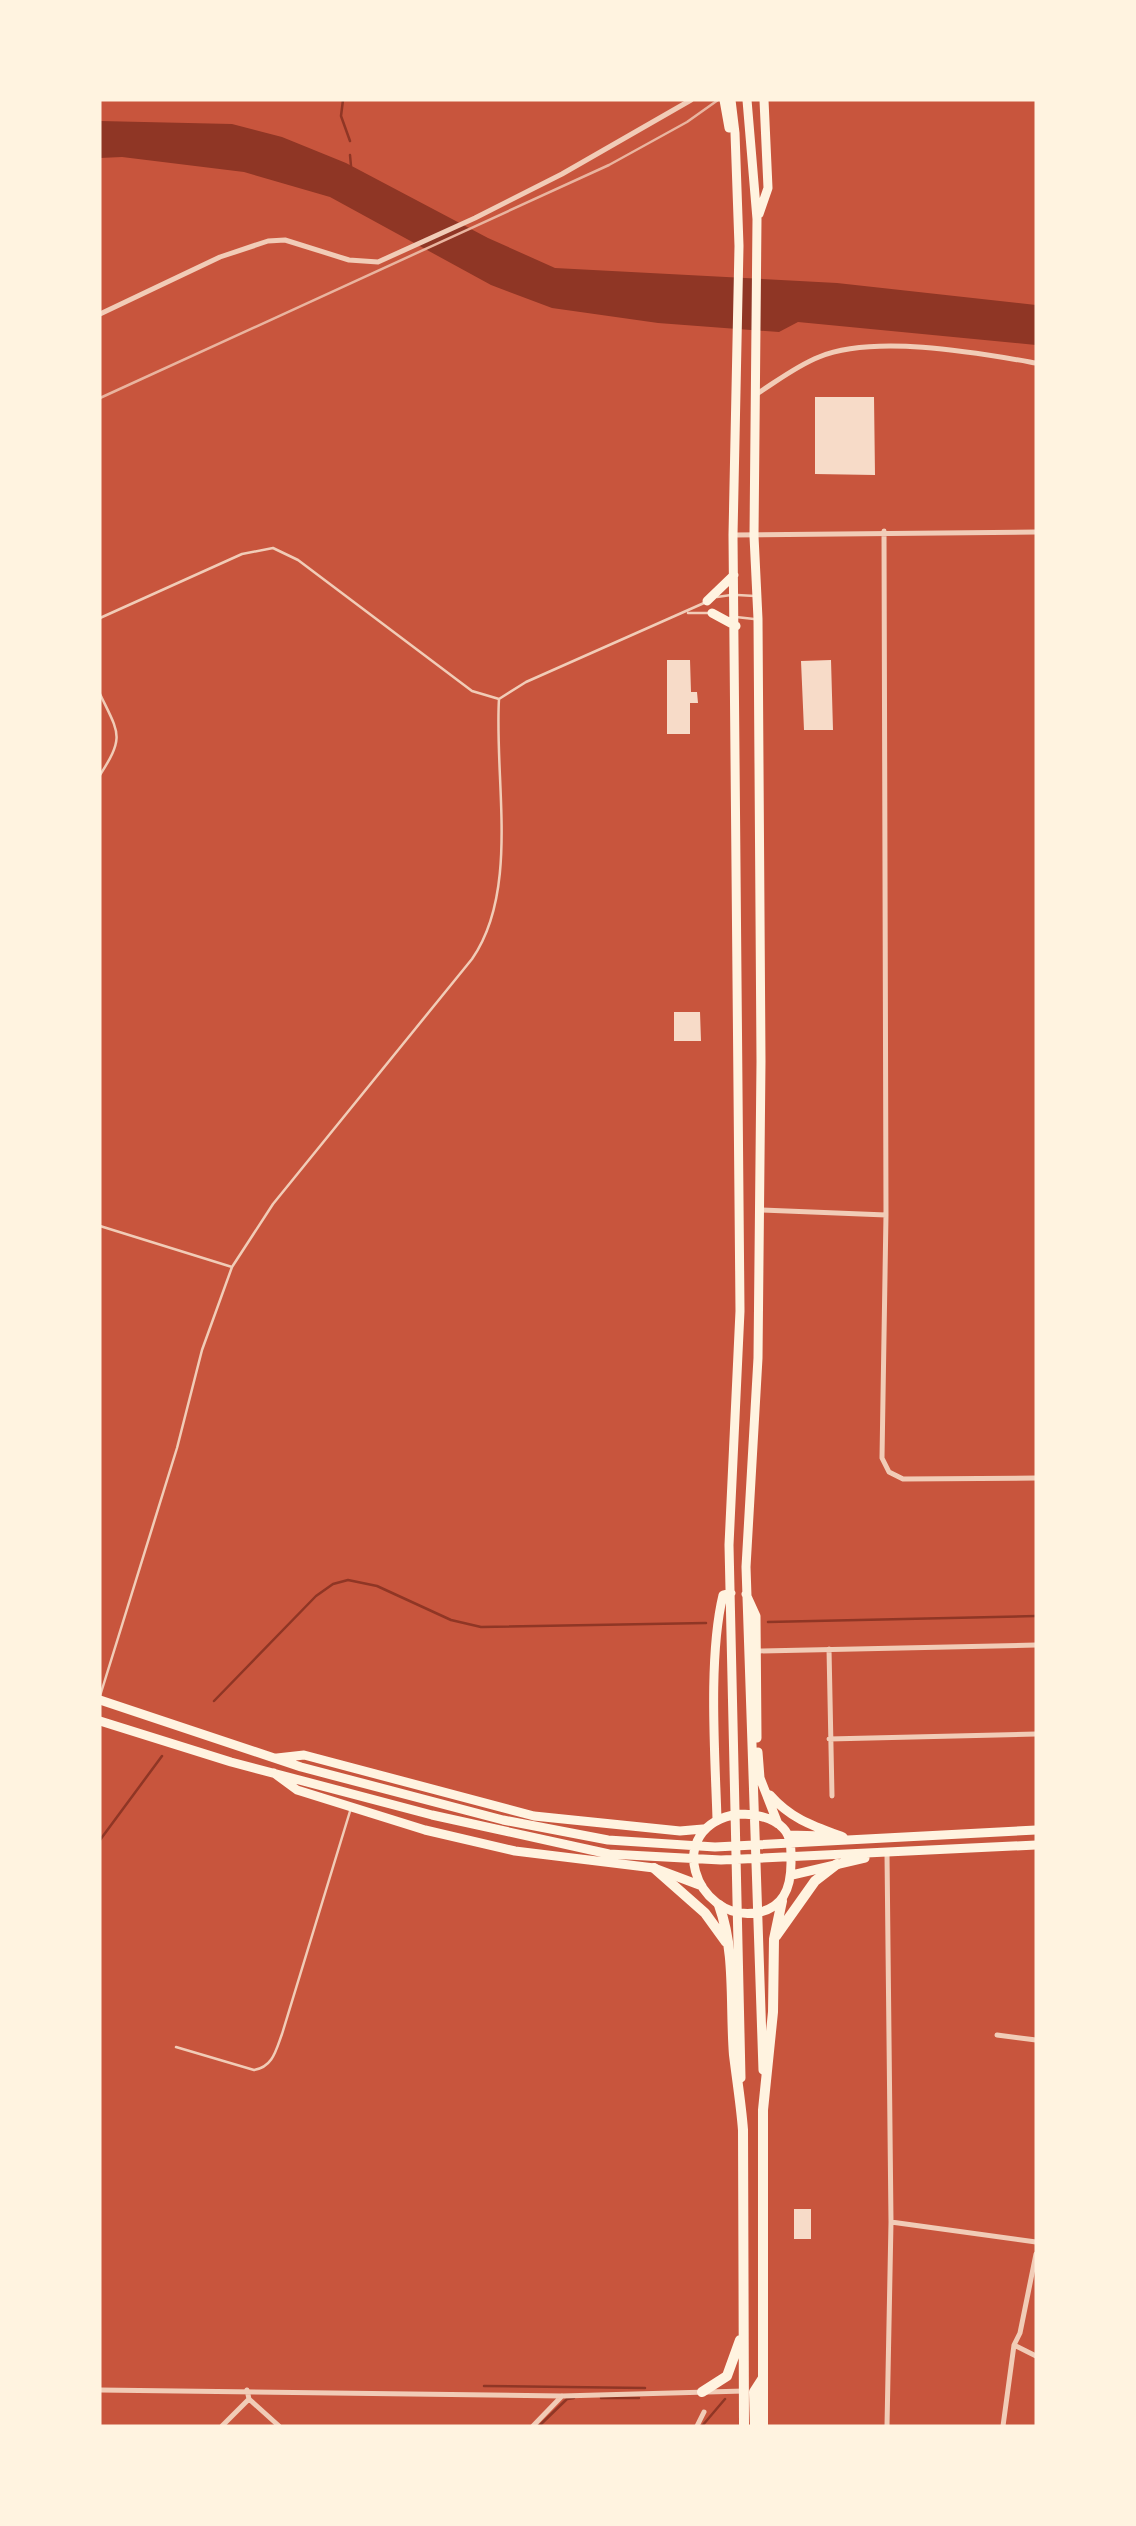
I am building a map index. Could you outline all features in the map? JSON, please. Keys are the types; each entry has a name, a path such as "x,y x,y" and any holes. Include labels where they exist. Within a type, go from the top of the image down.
{"highway":[{"path":"774,1939 815,1881 837,1864"},
{"path":"654,1868 705,1913 730,1949"},
{"path":"763,2426 764,2090 773,2011 774,1939 782,1900"},
{"path":"719,1905 730,1949 734,2057 741,2088 744,2426"},
{"path":"702,2392 727,2376 738,2350 744,2319"},
{"path":"755,2426 754,2392 763,2378"}],"main road":[{"path":"724,100 738,192"},
{"path":"731,100 736,133 738,192 733,535 736,621 740,1311 729,1545 741,2088"},
{"path":"747,100 752,134 757,219 754,536 758,619 761,1210 758,1359 748,1502 746,1594 764,2090"},
{"path":"757,219 768,188 764,100"},
{"path":"707,601 734,575"},
{"path":"712,613 736,621"},
{"path":"717,1819 718,1644 723,1595 731,1593"},
{"path":"746,1594 756,1616 757,1736 764,1787 778,1824 788,1835 792,1875 782,1900 766,1910 747,1914 719,1905 702,1886 694,1857 704,1829 717,1819 748,1814 778,1824"},
{"path":"100,1698 301,1767 524,1824 642,1844 715,1847 1036,1832"},
{"path":"100,1721 273,1772 519,1836 609,1854 721,1860 1036,1847"},
{"path":"276,1758 304,1755 534,1815 680,1831 704,1829"},
{"path":"273,1772 297,1790 437,1833 515,1851 654,1868 702,1886"},
{"path":"764,1787 783,1810 802,1823 842,1837"},
{"path":"788,1835 842,1837 1036,1832"},
{"path":"792,1875 887,1854 1036,1847"}],"street":[{"path":"100,314 220,257 268,242 285,240 349,260 378,262 475,218 562,174 691,100"},
{"path":"754,396 821,356 861,349 965,350 1036,363"},
{"path":"733,535 884,531 1036,532"},
{"path":"884,531 886,1215 883,1464 889,1472 903,1479 1036,1478"},
{"path":"761,1210 886,1215"},
{"path":"758,1651 1036,1645"},
{"path":"829,1649 832,1796"},
{"path":"829,1738 1036,1734"},
{"path":"887,1854 891,2222 887,2426"},
{"path":"996,2035 1036,2040"},
{"path":"891,2222 1036,2242"},
{"path":"1003,2426 1014,2346 1020,2333 1036,2254"},
{"path":"1014,2346 1036,2356"},
{"path":"100,2390 247,2389 562,2396 744,2391"},
{"path":"247,2389 249,2399 279,2426"},
{"path":"533,2426 562,2396"},
{"path":"222,2426 249,2399"},
{"path":"697,2426 704,2412"}],"lane":[{"path":"100,618 221,562 273,548 298,560 472,691 499,699 526,682 707,601 723,595 757,596"},
{"path":"684,613 712,613"},
{"path":"736,621 758,619"},
{"path":"100,694 118,735 116,750 100,775"},
{"path":"100,1698 177,1448 202,1350 232,1267 273,1204 482,945 494,915 499,890 499,699"},
{"path":"100,1226 232,1267"},
{"path":"176,2047 254,2070 270,2063 282,2034 351,1808"}],"shaded area":[{"path":"100,121 232,124 282,137 346,163 488,238 555,268 837,283 1036,305 1036,345 798,322 779,332 658,323 552,308 491,285 330,197 244,172 122,157 100,158"}],"building":[{"path":"815,397 874,397 875,475 815,474"},
{"path":"667,660 690,660 691,692 697,692 698,703 690,703 690,734 667,734"},
{"path":"831,660 833,730 804,730 801,661"},
{"path":"674,1012 700,1012 701,1041 674,1041"},
{"path":"794,2209 811,2209 811,2239 794,2239"}],"waterway":[{"path":"343,100 341,116 350,141"},
{"path":"350,155 351,166"},
{"path":"214,1701 316,1596 333,1584 348,1580 377,1586 451,1620 481,1627 706,1623"},
{"path":"768,1622 1036,1616"},
{"path":"100,1840 162,1756"},
{"path":"484,2386 645,2388"},
{"path":"539,2426 567,2399 574,2398"},
{"path":"601,2398 639,2398"},
{"path":"702,2426 725,2399"}],"railway":[{"path":"100,398 609,165 687,122 718,100"}]}
